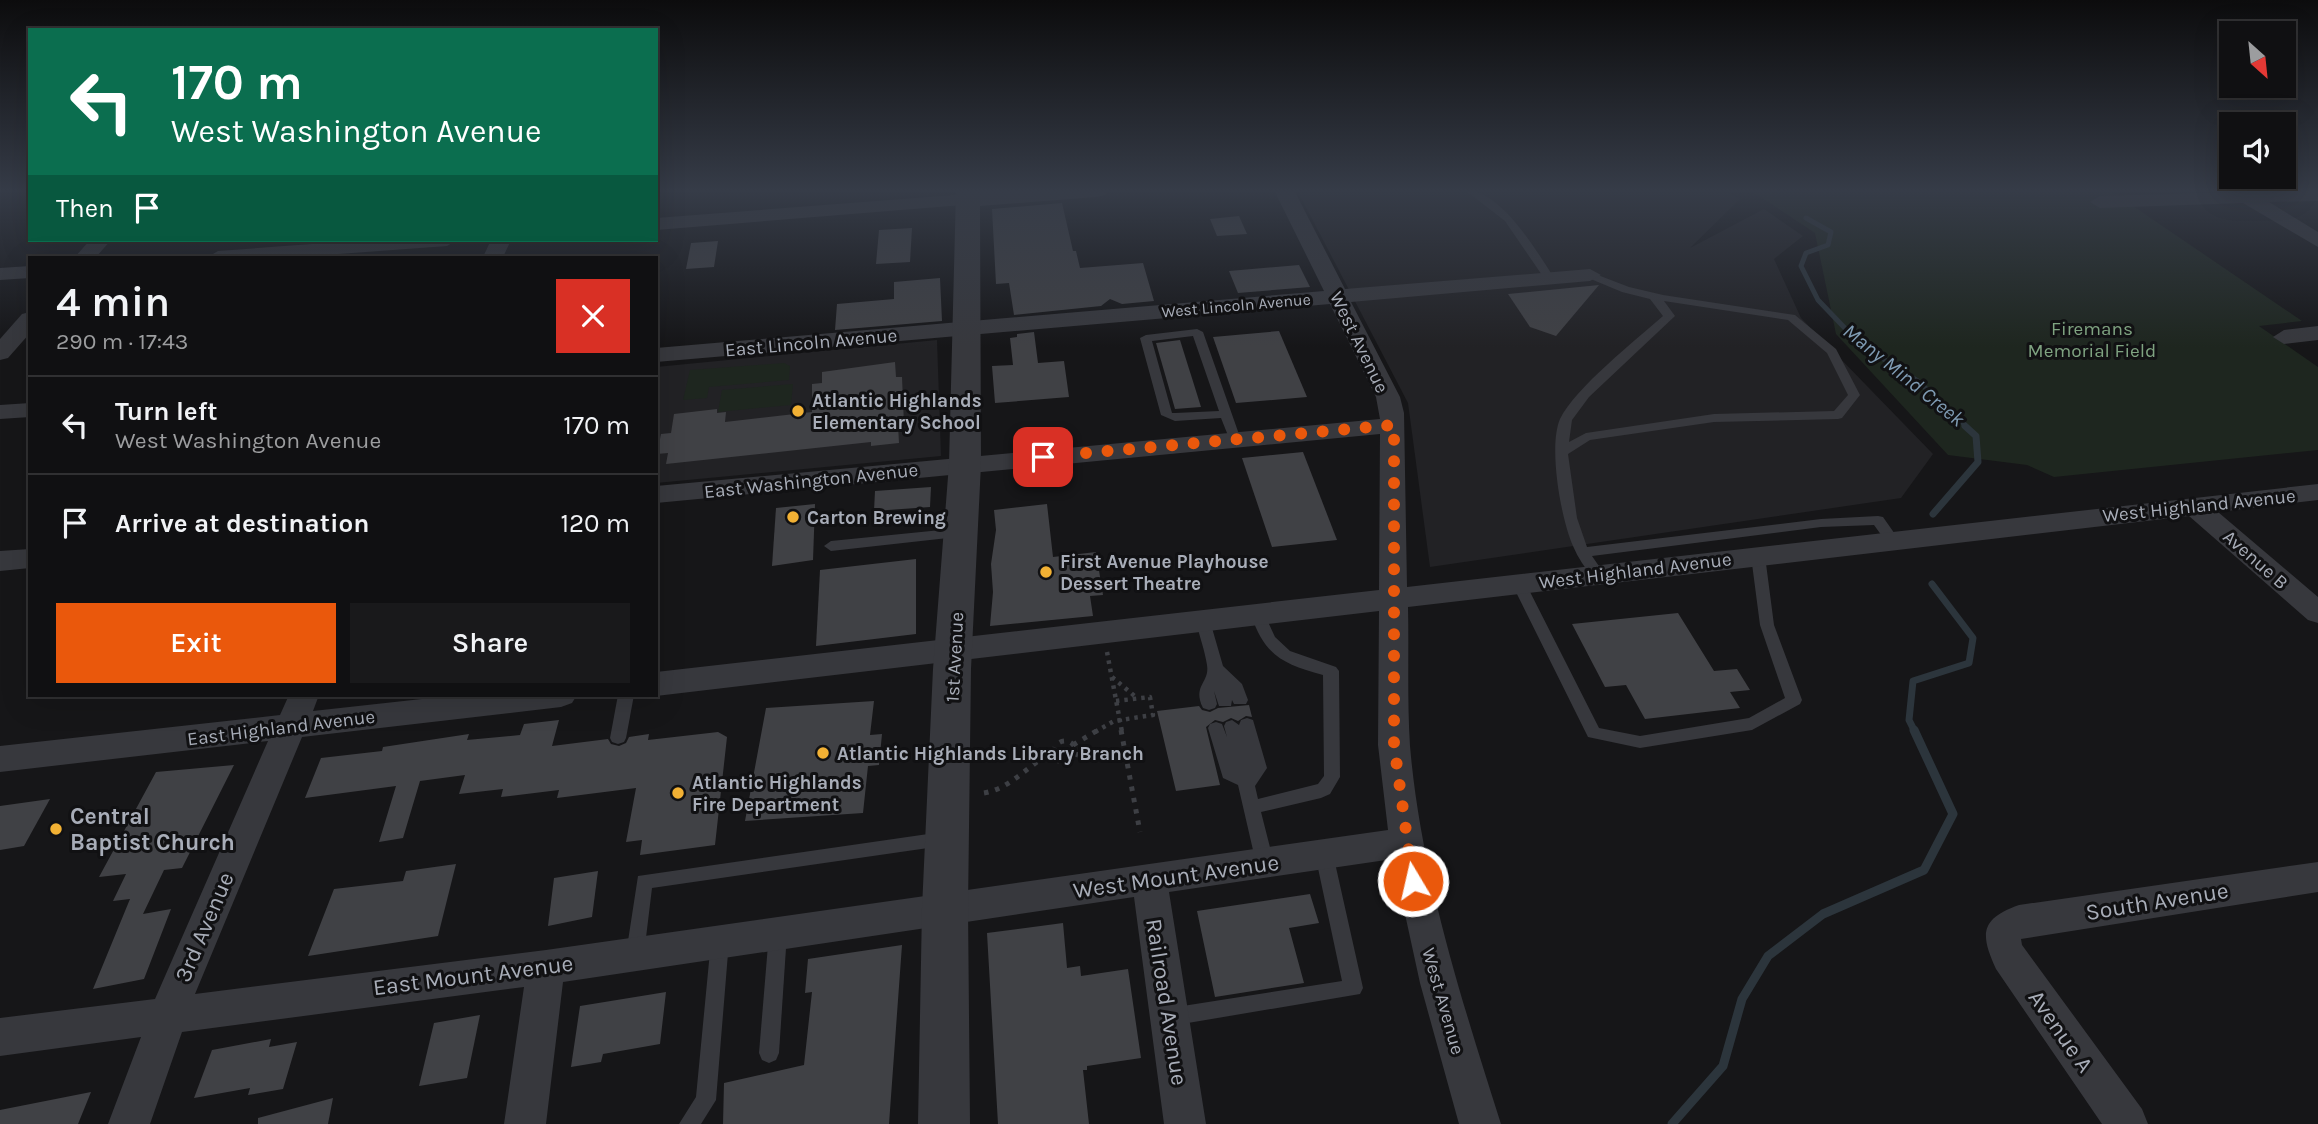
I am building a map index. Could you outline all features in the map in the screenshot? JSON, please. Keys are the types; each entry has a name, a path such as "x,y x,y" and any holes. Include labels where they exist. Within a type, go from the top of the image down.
{"street":[{"path":"86,256 99,242"},
{"path":"231,256 414,242"},
{"name":"1st Avenue","path":"944,1124 944,908 953,651 965,464 967,242"},
{"name":"West Avenue","path":"1311,242 1388,397 1394,425 1394,745 1416,900 1432,964 1480,1124"},
{"path":"0,274 28,272"},
{"name":"West Lincoln Avenue","path":"966,328 1548,276 1590,275"},
{"path":"0,353 28,321"},
{"name":"East Lincoln Avenue","path":"658,355 966,328"},
{"path":"0,412 28,410"},
{"name":"East Washington Avenue","path":"658,495 1394,425"},
{"name":"West Highland Avenue","path":"953,651 1519,584 1591,563 1758,556 2318,492"},
{"name":"Avenue B","path":"2193,505 2318,613"},
{"path":"0,561 28,558"},
{"path":"658,684 953,651"},
{"name":"East Highland Avenue","path":"0,759 298,710 526,697"},
{"name":"3rd Avenue","path":"129,1124 169,1013 298,710"},
{"name":"West Mount Avenue","path":"944,908 1407,842"},
{"name":"South Avenue","path":"2001,934 2006,927 2018,921 2318,877"},
{"name":"Railroad Avenue","path":"1149,880 1185,1124"},
{"name":"East Mount Avenue","path":"0,1037 169,1013 546,967 944,908"},
{"name":"Avenue A","path":"2001,934 2009,957 2127,1124"},
{"path":"525,1124 546,967"}],"lane":[{"path":"1525,242 1548,276"},
{"path":"1561,453 1586,437 1714,418 1838,415 1854,395 1832,351 1791,317 1654,296 1626,290 1590,275"},
{"path":"1654,296 1669,316 1586,394 1566,420 1561,453 1571,527 1591,563 1821,523 1878,520 1892,540"},
{"path":"1190,309 1235,440"},
{"path":"1198,332 1146,338 1166,411 1175,418 1226,414"},
{"path":"831,547 961,533"},
{"path":"1519,584 1594,733 1640,741 1752,724 1794,700 1767,625 1758,556"},
{"path":"1254,807 1315,793 1324,789 1332,777 1331,671 1280,654 1264,633 1258,615"},
{"path":"1203,621 1216,669 1237,688 1225,702 1206,693 1216,669"},
{"path":"618,738 626,697"},
{"path":"1232,726 1259,768 1248,782 1229,773 1232,726"},
{"path":"1248,782 1265,863"},
{"path":"635,954 644,881 947,838"},
{"path":"1169,1017 1353,988 1324,854"},
{"path":"769,1053 778,933"},
{"path":"689,1124 706,1100 720,942"}],"path":[{"path":"1107,652 1140,832"},
{"path":"1111,676 1138,698"},
{"path":"984,793 1008,788 1029,764 1052,753 1062,743 1073,745 1109,722 1153,715 1150,697 1116,701"},
{"path":"1052,753 1058,761 1070,761 1077,754 1073,745"}],"shaded area":[{"path":"1324,242 1696,242 1690,248 1701,242 1795,242 1774,259 1801,318 1933,454 1901,498 1430,567 1408,403"},
{"name":"Atlantic Highlands Elementary School","path":"937,340 941,456 658,483 658,367"}],"green space":[{"name":"Firemans Memorial Field","path":"1817,242 2187,242 2302,321 2259,326 2318,367 2318,450 2054,477 2027,465 1948,455 1836,334"},
{"path":"784,363 790,366 789,380 709,387 707,398 683,400 690,370"},
{"path":"793,384 791,405 718,412 722,390"}],"building":[{"path":"718,242 714,267 686,269 691,243"},
{"path":"878,242 911,242 910,262 876,264"},
{"path":"994,242 1071,242 1080,268 1143,263 1154,301 1122,304 1110,299 1101,306 1014,315 1009,283 996,284"},
{"path":"1299,265 1310,287 1238,293 1229,271"},
{"path":"940,278 942,321 835,330 837,304 894,299 894,282"},
{"path":"1599,285 1556,336 1530,327 1508,294"},
{"path":"1279,331 1307,397 1236,403 1213,337"},
{"path":"1034,332 1038,363 1064,361 1069,397 995,403 992,366 1013,365 1010,338 1017,337 1017,334"},
{"path":"1180,340 1201,407 1175,409 1156,343"},
{"path":"895,362 896,377 902,377 904,425 898,425 899,443 871,446 871,442 666,464 668,453 658,454 661,434 671,433 674,414 717,409 717,413 726,412 725,422 812,412 812,384 822,383 822,372"},
{"path":"1303,452 1337,540 1272,547 1242,458"},
{"path":"931,487 930,507 874,511 875,491"},
{"path":"815,504 813,560 772,566 776,508"},
{"path":"1047,504 1053,557 1096,552 1103,595 1090,596 1093,616 990,626 993,592 991,564 996,530 994,510"},
{"path":"916,559 916,634 816,646 820,570"},
{"path":"1678,613 1714,671 1737,669 1750,690 1730,692 1740,708 1645,719 1626,685 1605,687 1572,624"},
{"path":"874,701 870,735 882,734 879,765 868,766 863,813 745,821 766,708"},
{"path":"1249,705 1252,717 1246,716 1238,721 1231,718 1223,722 1215,720 1206,727 1220,785 1176,791 1157,711 1199,706 1210,712 1218,708"},
{"path":"559,720 552,746 608,739 611,744 619,746 626,743 629,737 649,734 648,740 718,732 727,737 715,845 640,855 642,840 626,842 636,788 557,798 559,790 501,797 503,789 459,794 465,775 420,781 403,838 379,842 396,786 305,798 321,758 382,751 383,747 469,734 467,740 520,735 524,724"},
{"path":"234,765 182,868 164,870 143,914 171,909 144,979 93,989 130,899 113,901 126,874 99,877 156,772"},
{"path":"50,799 24,846 0,850 0,806"},
{"path":"456,864 438,936 308,956 334,889 403,881 406,871"},
{"path":"598,871 592,917 548,926 554,878"},
{"path":"1310,894 1319,923 1289,928 1304,983 1215,997 1197,911"},
{"path":"1063,923 1067,968 1080,966 1081,976 1128,969 1141,1058 1087,1066 1087,1070 1083,1070 1089,1124 998,1124 987,933"},
{"path":"902,945 889,1124 723,1124 724,1083 804,1065 812,992 805,993 808,959"},
{"path":"666,992 660,1044 603,1054 601,1062 571,1067 580,1006"},
{"path":"480,1015 467,1078 419,1086 434,1023"},
{"path":"271,1039 269,1047 297,1042 283,1089 248,1095 250,1088 194,1098 212,1050"},
{"path":"91,1092 78,1124 0,1124 0,1110"},
{"path":"333,1098 328,1124 258,1124 258,1118"}],"waterway":[{"name":"Many Mind Creek","path":"1829,242 1806,253 1801,266 1818,300 1861,345 1918,381 1967,427"},
{"name":"Many Mind Creek","path":"1933,514 1978,462 1976,436 1965,426"},
{"name":"Many Mind Creek","path":"1914,730 1909,720 1913,681 1969,663 1973,638 1932,584"},
{"name":"Many Mind Creek","path":"1672,1124 1723,1066 1742,999 1768,956 1823,914 1924,870 1953,814 1914,730"}],"place":[{"name":"Atlantic Highlands Elementary School","path":"798,411"},
{"name":"Carton Brewing","path":"793,517"},
{"name":"First Avenue Playhouse Dessert Theatre","path":"1046,572"},
{"name":"Atlantic Highlands Library Branch","path":"823,753"},
{"name":"Atlantic Highlands Fire Department","path":"678,793"},
{"name":"Central Baptist Church","path":"56,829"}],"route":[{"path":"1043,457 1394,425 1394,745 1398,791 1413,881"}]}
